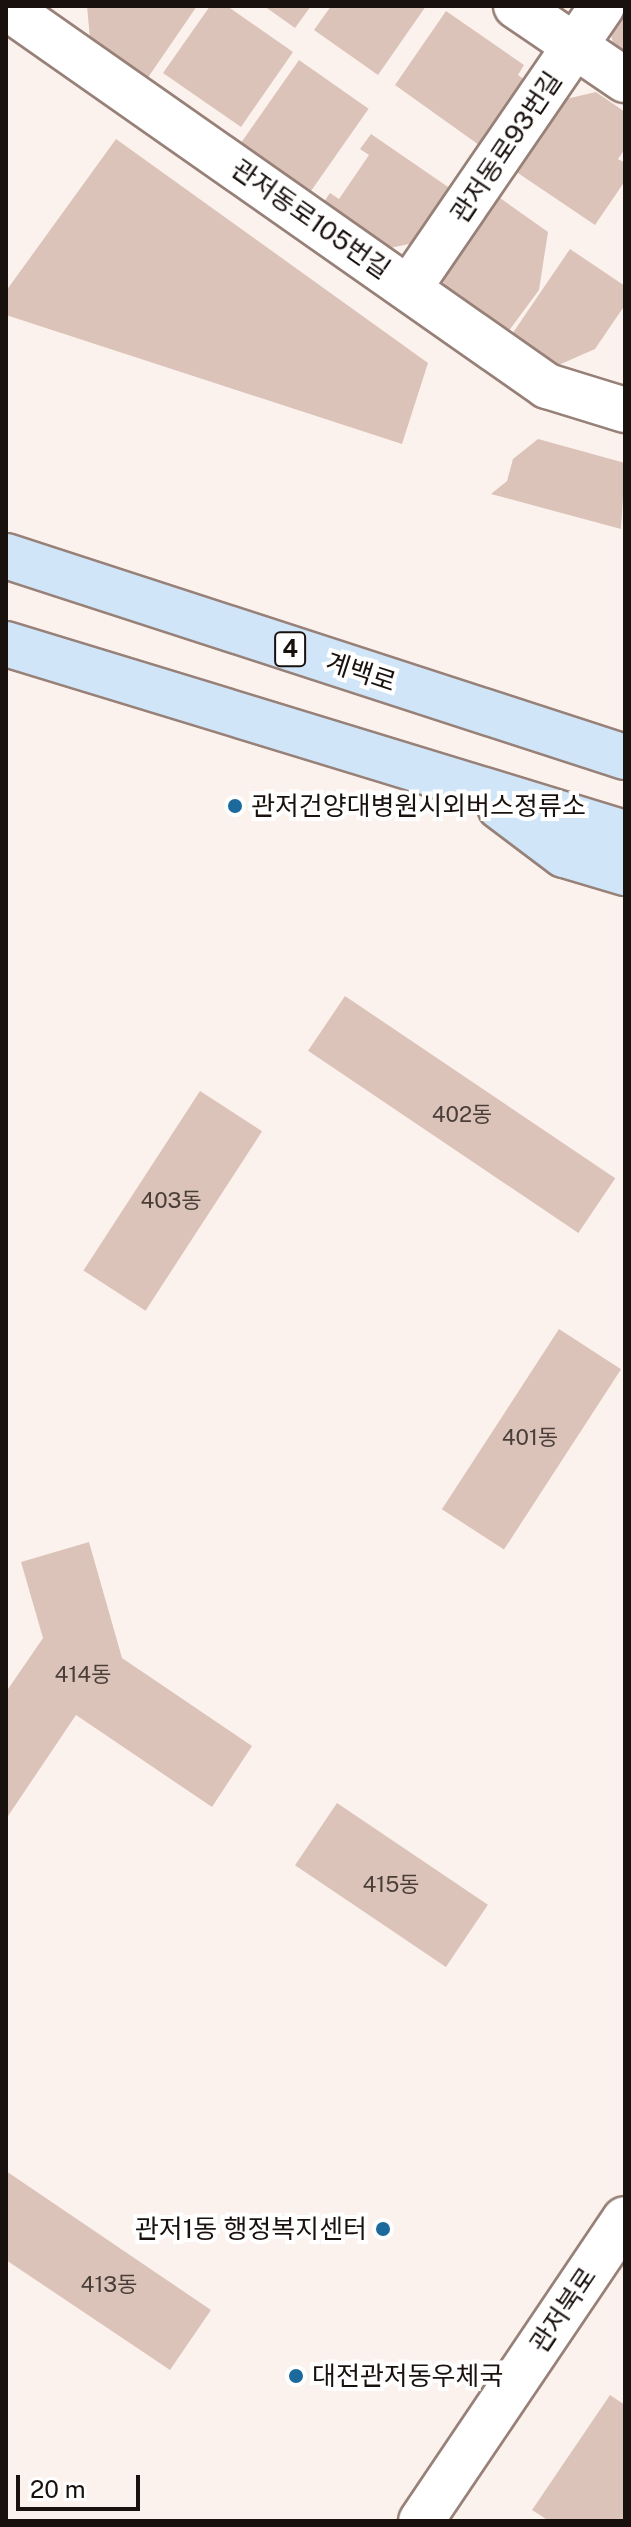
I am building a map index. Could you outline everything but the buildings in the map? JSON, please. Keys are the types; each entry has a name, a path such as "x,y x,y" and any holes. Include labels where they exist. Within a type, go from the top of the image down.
{"main road":[{"name":"계백로","path":"6,556 625,757"},
{"path":"6,644 625,833"},
{"path":"575,742 625,732"},
{"path":"476,789 564,855 625,873"}],"street":[{"path":"516,6 625,80"},
{"name":"관저동로93번길","path":"409,288 602,6"},
{"name":"관저동로105번길","path":"28,13 547,386 618,400"},
{"name":"관저북로","path":"421,2521 625,2219"}],"place":[{"name":"관저건양대병원시외버스정류소","path":"235,806"},
{"name":"관저1동 행정복지센터","path":"383,2229"},
{"name":"대전관저동우체국","path":"296,2376"}]}
